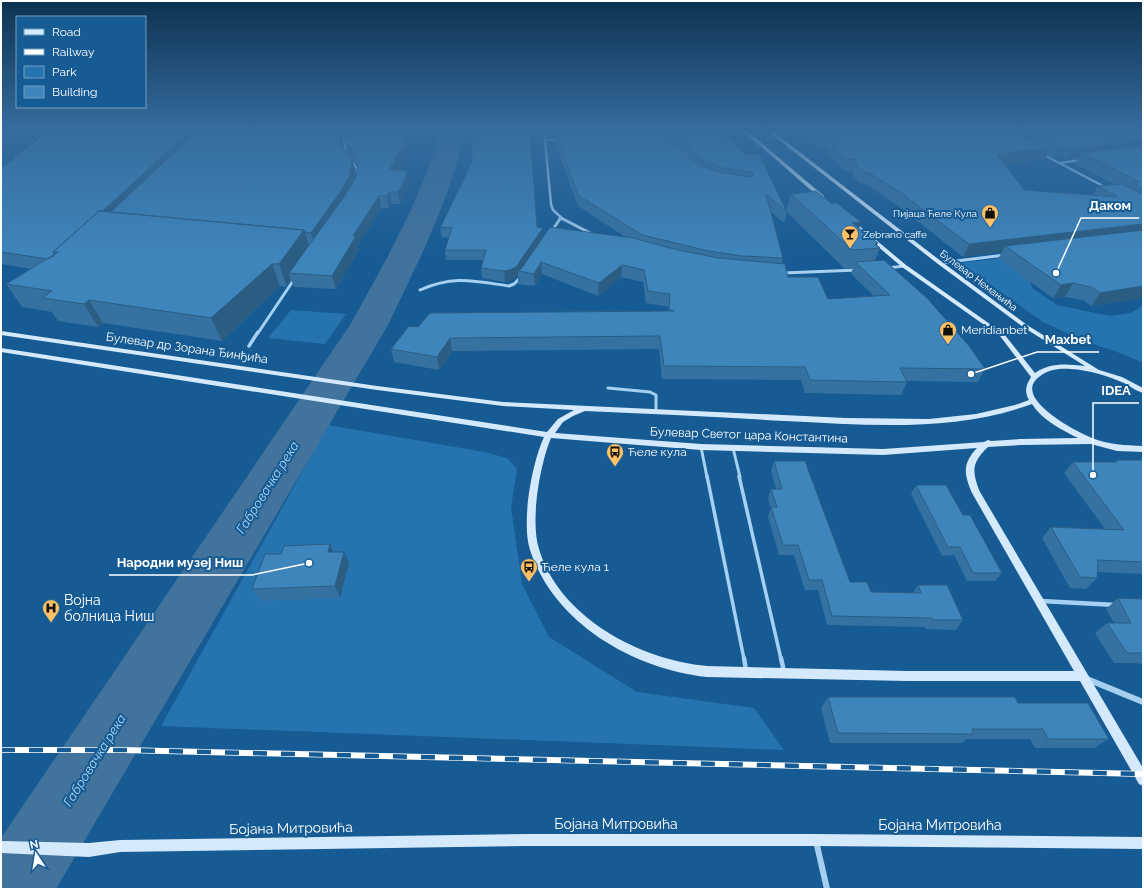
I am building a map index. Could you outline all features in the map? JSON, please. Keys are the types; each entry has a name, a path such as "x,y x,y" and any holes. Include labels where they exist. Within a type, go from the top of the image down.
{"street":[{"path":"548,172 550,205 561,217 574,226 595,235"},
{"path":"793,172 826,200"},
{"name":"Булевар Немањића","path":"822,172 940,263 1044,339 1096,370"},
{"path":"1076,172 1108,188"},
{"path":"844,215 904,266 1002,335 1034,376"},
{"path":"548,236 561,217"},
{"path":"940,263 1010,254"},
{"path":"886,268 904,266"},
{"path":"779,273 863,270"},
{"path":"249,346 298,274"},
{"path":"420,290 434,283 466,279 509,286 514,284 523,274"},
{"name":"Булевар др Зорана Ђинђића","path":"1,333 369,386"},
{"name":"Булевар Светог цара Константина","path":"1,350 549,435 701,447 883,452 921,450 988,443 1091,441 1117,448 1143,449"},
{"path":"1091,441 1072,433 1042,412 1034,401 1030,387 1030,383 1034,376 1044,370 1058,367 1076,367 1096,370 1118,378 1143,390"},
{"name":"Булевар Светог цара Константина","path":"369,386 503,404 846,421 929,422 976,418 1034,401"},
{"path":"589,408 569,413 556,423 549,435 539,462 530,525 534,549 551,585 564,601 585,621 610,639 655,660 701,671 898,677 1081,676 1143,702"},
{"path":"988,443 975,453 969,465 970,478 976,493 1081,676 1143,780"},
{"path":"1038,601 1121,606"},
{"path":"815,840 827,889"},
{"name":"Бојана Митровића","path":"1,847 89,850 128,846 494,841 815,840 1143,843"}],"lane":[{"path":"608,388 650,392 656,394 656,411"},
{"path":"701,447 746,672"},
{"path":"733,448 785,673"}],"green space":[{"path":"1011,257 1030,281 1032,288 1057,305 1110,316 1131,313 1143,305 1143,363 1115,351 1084,341 1043,322 960,263"},
{"path":"291,310 346,314 325,344 268,338"},
{"path":"328,425 484,452 507,458 517,469 511,507 522,584 549,637 637,692 754,708 784,750 161,726"}],"building":[{"path":"1,172 146,172 103,211 99,211 53,252 55,255 48,259 1,252"},
{"path":"154,172 350,172 341,191 311,233 305,232 304,230 111,212"},
{"path":"357,172 406,172 406,173 408,173 398,192 389,192 387,196 379,196 353,236 356,236 332,276 289,273 346,194 356,177"},
{"path":"467,172 533,172 537,227 543,228 516,267 504,271 481,268 486,250 445,250 452,227 440,228"},
{"path":"569,172 717,172 751,177 753,176 753,173 745,172 767,172 787,212 766,194 783,258 742,256 709,251 642,235 578,195"},
{"path":"863,172 1010,172 1024,190 1118,197 1098,186 1122,184 1143,194 1143,224 969,244 901,193 868,172"},
{"path":"1119,172 1143,172 1143,189 1133,183 1140,182"},
{"path":"816,191 832,204 837,203 861,222 852,223 878,243 875,244 880,248 852,250 791,194"},
{"path":"99,211 304,230 279,264 272,264 211,318 89,300 84,304 42,298 52,291 6,284 58,252 53,252"},
{"path":"550,227 633,238 678,250 718,258 785,264 788,277 818,277 828,299 890,295 855,262 884,260 927,298 970,347 985,369 900,368 907,382 810,380 805,367 664,366 660,336 450,338 437,357 391,349 409,326 418,327 430,313 674,311 669,309 670,294 648,291 644,270 622,265 599,283 541,262 534,274 518,271 521,269"},
{"path":"1143,230 1143,286 1100,293 1091,287 1073,283 1061,285 1005,246"},
{"path":"1116,460 1143,460 1143,562 1098,560 1097,578 1080,577 1051,527 1124,530 1073,462 1117,462"},
{"path":"774,461 805,461 850,582 867,582 871,592 921,593 918,585 947,585 963,620 832,616 822,580 809,580 798,545 783,545 771,507 777,507 771,489 782,489"},
{"path":"916,485 946,485 963,515 970,515 1002,573 973,573 960,547 948,547"},
{"path":"330,544 328,552 344,552 335,586 252,589 265,554 281,554 284,546"},
{"path":"1118,598 1143,599 1143,653 1127,653 1107,623 1131,623"},
{"path":"828,697 1015,697 1018,703 1088,703 1109,739 1048,739 1043,729 972,729 973,734 838,733"}],"waterway":[{"name":"Габровачка река","path":"12,889 369,325 406,254 441,172"}],"railway":[{"path":"1,750 123,750 1143,774"}],"place":[{"name":"Пијаца Ћеле Кула","path":"990,228"},
{"name":"Zebrano caffe","path":"850,249"},
{"name":"Даком","path":"1056,273"},
{"name":"Meridianbet","path":"948,345"},
{"name":"Maxbet","path":"971,374"},
{"name":"Ћеле кула","path":"615,467"},
{"name":"IDEA","path":"1093,475"},
{"name":"Народни музеј Ниш","path":"309,563"},
{"name":"Ћеле кула 1","path":"529,582"},
{"name":"Војна болница Ниш","path":"51,623"}]}
